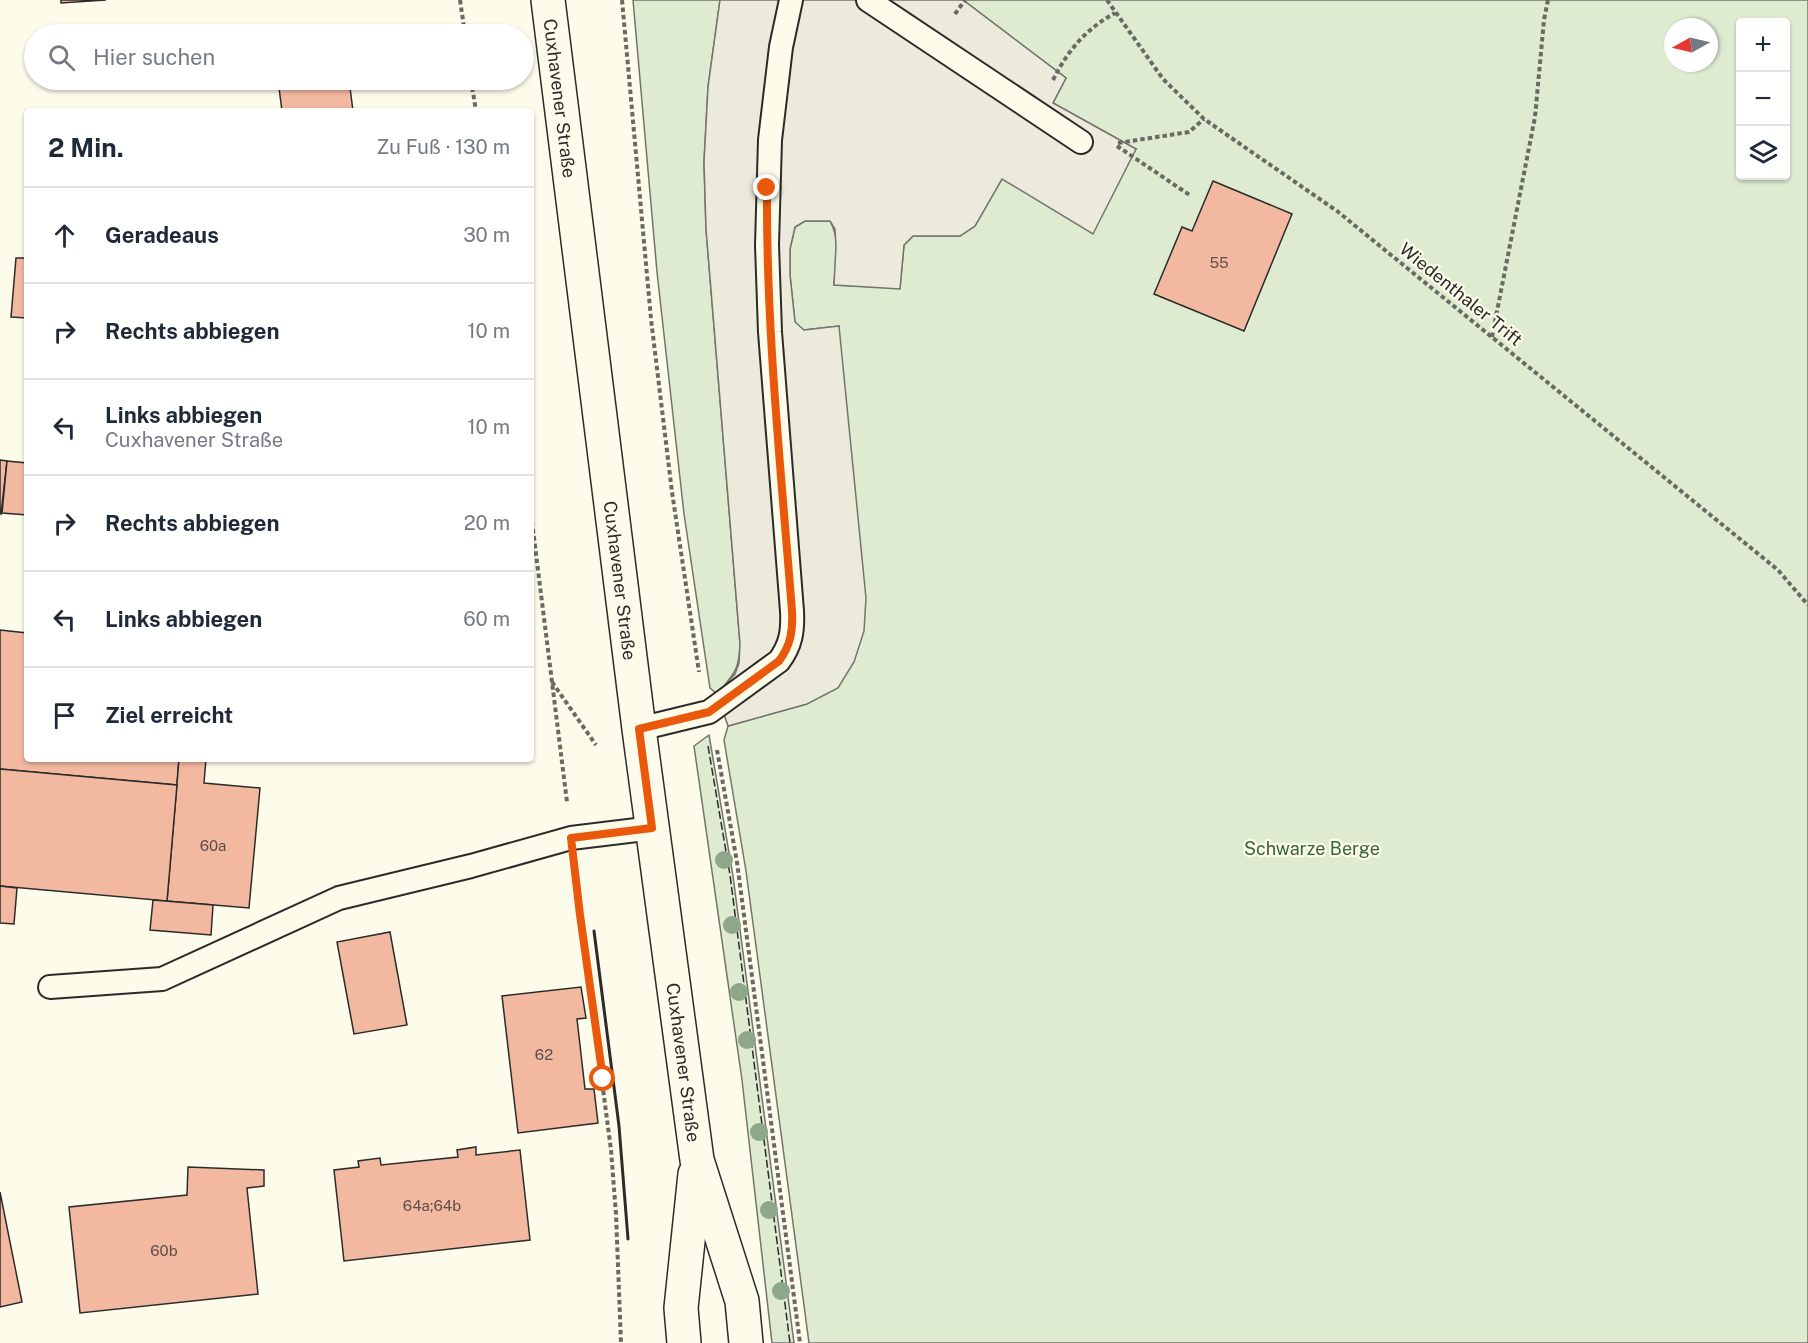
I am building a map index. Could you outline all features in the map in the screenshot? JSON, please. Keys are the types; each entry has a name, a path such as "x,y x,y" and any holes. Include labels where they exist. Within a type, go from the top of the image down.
{"main road":[{"name":"Cuxhavener Straße","path":"548,0 639,729 697,1160 742,1301 746,1343"},
{"name":"Cuxhavener Straße","path":"684,1343 681,1308 697,1160"}],"lane":[{"path":"639,729 709,712 779,661 787,650 793,626 770,332 767,233 770,140 781,47 791,0"},
{"path":"868,0 1081,142"},
{"path":"50,987 162,979 339,898 471,866 571,838 652,828"}],"path":[{"path":"460,0 464,24"},
{"name":"Wiedenthaler Trift","path":"1107,0 1114,13 1163,79 1204,119 1337,211 1778,570 1808,605"},
{"path":"1492,337 1535,117 1548,0"},
{"path":"1036,112 1060,66 1074,46 1097,23 1114,13"},
{"path":"473,90 476,108"},
{"path":"1114,144 1190,132 1204,119"},
{"path":"1127,153 1191,196"},
{"path":"534,538 611,1150 621,1343"}],"green space":[{"path":"633,0 720,0 708,87 704,162 706,229 740,644 734,672 717,694 710,688 684,514 657,272"},
{"name":"Schwarze Berge","path":"963,0 1808,0 1808,1343 809,1343 746,871 724,740 728,726 807,704 839,326 803,330 795,322 790,249 795,227 805,221 830,221 836,244 834,285 900,288 904,245 913,236 960,236 975,226 1002,179 1136,149 1053,103 1066,78"},
{"path":"709,735 733,876 794,1343 772,1343 742,1080 694,746"}],"shaded area":[{"path":"720,0 963,0 1066,78 1053,103 1136,149 1093,234 1002,179 975,226 960,236 913,236 904,245 900,289 834,285 835,229 830,221 805,221 795,227 790,249 790,275 795,322 804,330 839,326 866,598 864,631 854,662 838,688 807,704 728,726 717,694 735,674 739,663 740,644 706,229 704,162 708,87"}],"building":[{"path":"61,0 106,0 61,3"},
{"path":"279,90 350,90 353,108 282,108"},
{"path":"1213,181 1292,214 1244,331 1154,294 1182,227 1192,231"},
{"path":"16,258 24,258 24,318 11,317"},
{"path":"0,460 7,461 1,514 0,513"},
{"path":"7,461 24,463 24,515 2,513"},
{"path":"0,630 24,633 24,762 179,762 177,785 0,769"},
{"path":"179,762 206,762 204,783 260,788 249,908 167,901"},
{"path":"0,769 177,785 167,901 0,886"},
{"path":"0,886 17,888 14,924 0,923"},
{"path":"153,900 213,905 211,935 150,930"},
{"path":"390,932 407,1025 354,1034 337,942"},
{"path":"581,987 586,1018 577,1019 585,1089 594,1089 598,1123 518,1133 502,996"},
{"path":"476,1147 476,1155 520,1150 530,1240 344,1261 334,1170 359,1167 358,1161 380,1158 381,1165 458,1157 457,1150"},
{"path":"188,1167 264,1170 264,1186 247,1188 258,1294 80,1313 69,1207 187,1195"},
{"path":"0,1192 22,1302 0,1307"}],"fence":[{"path":"708,746 730,875 790,1343"}],"wall":[{"path":"594,931 619,1126 628,1239"}],"route":[{"path":"603,1079 571,838 652,828 639,729 709,712 779,661 787,650 793,626 770,332 767,188"}]}
